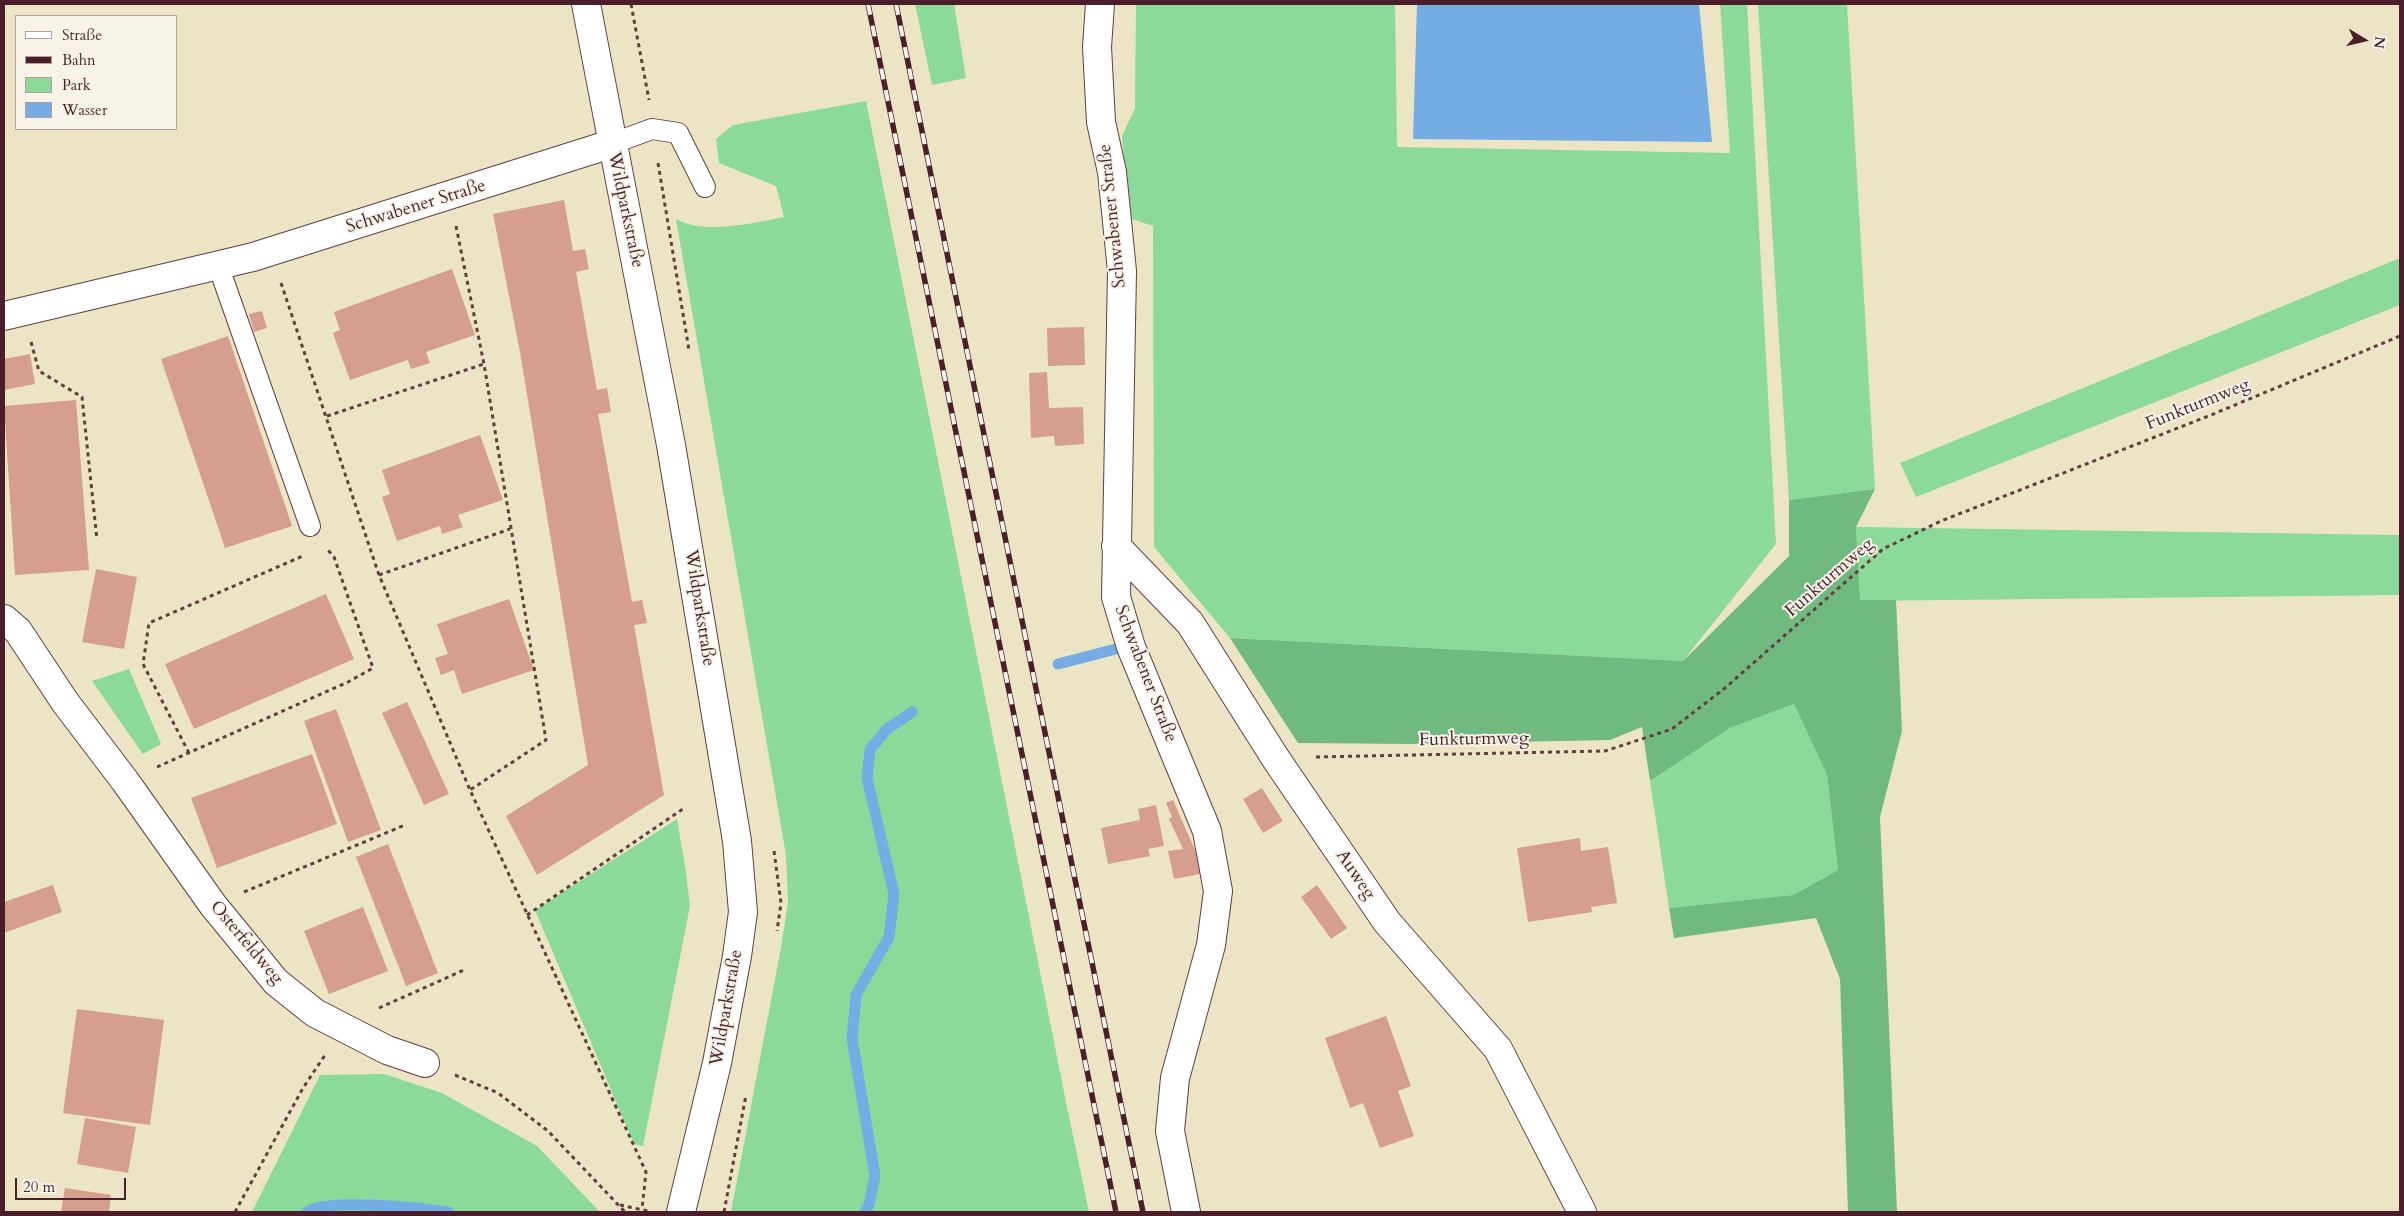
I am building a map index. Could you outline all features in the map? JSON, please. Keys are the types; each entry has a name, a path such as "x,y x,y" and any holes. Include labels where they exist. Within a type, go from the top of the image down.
{"street":[{"name":"Wildparkstraße","path":"586,4 611,144 634,248 671,445 738,841 741,877 743,912 728,1004 717,1063 681,1212"},
{"name":"Schwabener Straße","path":"1100,4 1097,47 1102,122 1112,172 1122,271 1116,597 1131,647 1207,831 1218,891 1211,945 1175,1078 1170,1131 1186,1212"},
{"name":"Schwabener Straße","path":"4,316 253,257 611,144"},
{"name":"Auweg","path":"1116,546 1190,622 1276,759 1387,922 1498,1049 1582,1212"},
{"name":"Osterfeldweg","path":"4,619 18,632 65,702 125,781 213,905 276,982 315,1014 344,1026 387,1050 425,1063"}],"lane":[{"path":"611,144 652,129 678,133 705,187"},
{"path":"218,265 310,526"}],"path":[{"path":"456,225 484,364 546,740 470,790"},
{"path":"280,282 327,416 379,575 470,790 646,1172 642,1210"},
{"name":"Funkturmweg","path":"1276,759 1605,751 1672,729 1725,688 1883,549 1941,521 2211,415 2400,336"},
{"path":"30,338 39,371 82,397 97,540"},
{"path":"327,416 484,364"},
{"path":"125,781 348,682 373,668 334,557 310,526"},
{"path":"379,575 510,530"},
{"path":"189,753 143,664 149,622 326,546"},
{"path":"527,915 683,809"},
{"path":"213,905 405,825"},
{"path":"234,1212 303,1088 344,1026 352,1020 464,970"},
{"path":"425,1063 498,1093 513,1103 548,1132 625,1212"},
{"path":"620,1205 652,1212"}],"green space":[{"path":"915,4 954,4 966,78 932,85"},
{"path":"1136,4 1395,4 1397,147 1730,153 1720,4 1747,4 1776,544 1683,661 1230,638 1154,547 1153,226 1129,218 1122,136 1135,108"},
{"path":"1758,4 1847,4 1875,489 1789,500"},
{"path":"866,101 1089,1212 731,1212 788,903 786,855 676,219 687,224 714,227 784,217 776,186 719,163 716,139 733,125"},
{"path":"2400,258 2400,305 1916,497 1900,463"},
{"path":"1875,489 1856,527 1860,600 1896,600 1902,731 1880,817 1897,1212 1848,1212 1840,979 1816,918 1674,938 1669,908 1793,895 1838,870 1827,775 1794,704 1730,728 1650,781 1642,727 1610,740 1412,744 1298,743 1230,638 1683,661 1789,556 1789,500"},
{"path":"1856,527 2400,535 2400,595 1860,601"},
{"path":"129,669 161,744 143,754 92,681"},
{"path":"1794,704 1827,775 1838,870 1793,895 1669,908 1650,781 1730,728"},
{"path":"677,819 690,906 643,1146 634,1144 535,910"},
{"path":"384,1074 442,1093 537,1146 600,1212 252,1212 320,1075"}],"water":[{"path":"1417,4 1699,4 1712,142 1413,139"}],"building":[{"path":"564,200 573,251 585,249 589,269 576,272 597,390 607,388 611,412 598,414 632,602 642,600 647,623 634,625 664,795 537,875 506,816 588,765 520,352 493,214"},
{"path":"452,269 475,335 426,352 430,363 411,369 408,360 350,380 333,333 340,330 334,312"},
{"path":"262,311 267,328 254,332 249,314"},
{"path":"1084,327 1085,365 1048,366 1047,328"},
{"path":"228,336 292,526 225,548 161,359"},
{"path":"30,354 35,384 4,390 4,359"},
{"path":"1047,372 1049,408 1083,407 1084,444 1055,446 1054,436 1031,438 1029,373"},
{"path":"76,400 89,570 15,575 4,406"},
{"path":"480,435 503,500 458,515 463,527 442,534 440,526 397,541 382,497 390,494 382,470"},
{"path":"96,569 137,577 124,649 82,642"},
{"path":"326,594 354,659 194,729 165,664"},
{"path":"509,599 534,670 462,694 454,670 441,675 435,658 448,654 437,624"},
{"path":"407,702 449,794 424,805 382,713"},
{"path":"336,709 381,830 348,842 304,721"},
{"path":"312,754 337,824 217,868 191,798"},
{"path":"1262,788 1283,821 1263,833 1243,799"},
{"path":"1173,800 1205,873 1174,879 1168,851 1183,849 1169,819 1172,817 1166,803"},
{"path":"1156,805 1164,846 1148,849 1150,856 1108,864 1101,828 1140,820 1138,809"},
{"path":"1580,838 1581,851 1608,847 1617,903 1591,907 1592,912 1528,922 1517,848"},
{"path":"388,844 438,973 406,986 356,857"},
{"path":"53,885 62,912 4,933 4,902"},
{"path":"1317,885 1347,928 1331,939 1301,897"},
{"path":"363,907 388,971 329,994 304,931"},
{"path":"77,1009 164,1020 150,1125 63,1113"},
{"path":"1386,1016 1411,1086 1398,1091 1414,1136 1380,1148 1363,1103 1350,1108 1325,1038"},
{"path":"85,1118 136,1127 128,1173 77,1164"},
{"path":"65,1188 111,1195 109,1212 61,1212"}],"waterway":[{"path":"1058,664 1116,649"},
{"path":"865,1212 869,1205 875,1176 852,1039 856,995 889,937 894,894 867,778 870,750 886,730 912,712"},
{"path":"307,1212 317,1208 353,1205 418,1208 448,1212"}],"railway":[{"path":"868,4 1116,1212"},
{"path":"896,4 1143,1212"}]}
